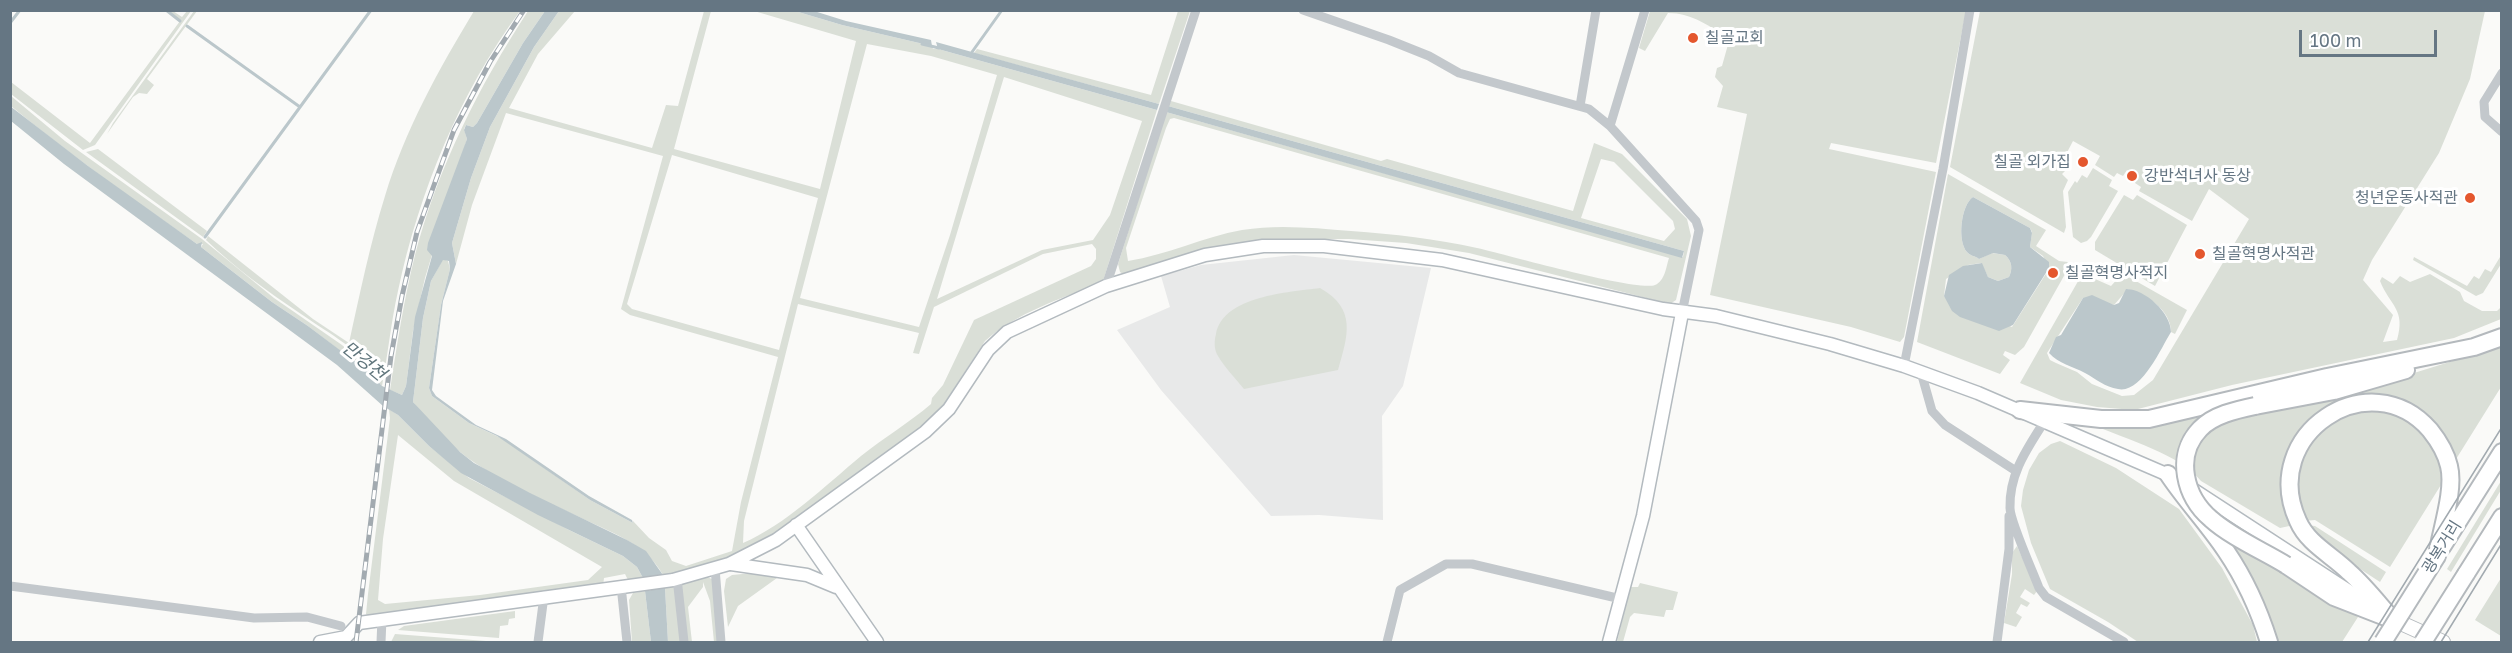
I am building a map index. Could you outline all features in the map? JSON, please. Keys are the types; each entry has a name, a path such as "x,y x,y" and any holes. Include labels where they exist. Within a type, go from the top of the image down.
{"highway":[{"path":"2020,410 2101,419 2149,419 2327,377 2474,347 2502,337"},
{"path":"2392,619 2334,597 2212,520 2190,493 2185,459 2190,443 2200,428 2216,418 2254,406 2370,382 2446,353"},
{"path":"2392,619 2347,569 2316,545 2301,529 2294,511 2289,489 2295,455 2302,439 2318,422 2338,411 2361,404 2391,406 2411,414 2438,439 2449,466 2448,498 2437,556"},
{"name":"광복거리","path":"2383,642 2502,452"},
{"path":"2168,474 2187,503 2226,551 2245,582 2269,642"},
{"name":"광복거리","path":"2423,642 2502,517"}],"main road":[{"path":"2392,619 2443,642"}],"street":[{"path":"1106,286 1196,10"},
{"path":"1303,10 1429,56 1459,73 1589,109 1610,126 1696,221 1699,230 1643,516 1609,642"},
{"path":"1580,106 1596,10"},
{"path":"1610,126 1645,10"},
{"path":"1904,366 1943,169 1970,10"},
{"path":"2502,73 2484,102 2485,117 2502,132"},
{"path":"320,642 346,637 359,623 675,579 729,564 752,554 796,525 925,432 949,409 988,350 1007,332 1106,286 1205,255 1263,246 1324,246 1442,260 1682,313 1716,316 1830,344 1904,366 2020,410 2168,474 2392,619"},
{"path":"1921,372 1932,411 1945,425 2016,471"},
{"path":"1997,642 2009,549 2009,510 2016,471 2021,458 2044,422"},
{"path":"2009,510 2039,588 2046,597 2124,642"},
{"path":"796,525 877,642"},
{"path":"729,564 807,574 837,587"},
{"path":"1387,642 1400,590 1446,564 1472,564 1621,599"},
{"path":"715,568 721,642"},
{"path":"675,579 684,642"},
{"path":"625,585 627,642"},
{"path":"10,586 254,618 307,617 341,626"},
{"path":"538,642 544,596"},
{"path":"381,642 382,620"}],"shaded area":[{"path":"168,11 173,11 182,17 187,11 191,11 95,145 83,150 11,94 11,82 90,143 180,21"},
{"path":"194,11 197,11 147,79 154,85 147,94 139,93 133,97 107,134 113,123"},
{"path":"474,11 520,11 498,42 479,75 444,144 430,180 417,217 398,291 382,386 372,375 373,371 367,363 350,347 264,288 206,240 208,236 313,319 349,343 375,232 402,147 424,100"},
{"path":"528,11 545,11 523,43 477,123 473,127 466,125 464,129 467,139 425,278 413,331 406,386 402,395 390,390 407,288 424,222 462,128 493,68"},
{"path":"545,11 559,11 534,47 490,127 471,178 452,243 456,264 443,301 432,390 436,396 476,425 506,439 589,496 632,520 633,523 590,500 497,436 469,423 432,396 429,388 441,305 450,269 449,261 443,260 431,281 423,318 413,402 460,452 474,463 646,551 663,575 643,578 637,567 623,556 538,515 461,473 429,446 398,415 383,406 337,365 64,164 11,121 10,106 88,166 197,244 202,242 201,247 272,302 369,372 372,370 372,375 382,386 402,395 406,386 415,317 432,256 427,250 428,243 467,139 464,130 466,125 473,127 477,123 523,43"},
{"path":"559,11 575,11 538,54 509,108 652,148 666,105 678,106 704,11 711,11 674,149 820,189 856,41 754,11 795,11 842,25 932,46 933,49 1157,110 1101,283 1040,307 997,331 985,341 944,404 928,422 766,540 716,562 663,575 646,554 625,539 525,491 475,463 442,435 413,402 423,318 431,281 443,259 448,261 450,269 441,305 429,388 432,396 469,423 503,439 590,500 633,523 633,521 649,538 666,550 672,561 686,566 732,551 741,502 778,357 630,315 621,309 663,156 506,113 472,205 456,264 452,243 471,178 490,127 534,47","holes":["867,44 931,56 997,75 950,235 919,327 800,298","1004,77 1142,121 1110,215 1093,240 1042,250 937,299","672,155 818,198 779,350 632,309 627,304","1092,244 1096,249 1096,259 1091,266 974,320 943,385 932,398 931,404 861,456 789,515 743,543 744,521 798,304 919,333 913,353 919,354 934,307 1043,254"]},
{"path":"795,11 814,11 846,21 931,40 932,46 842,25"},
{"path":"1178,11 1190,11 1159,104 974,53 977,49 1151,95"},
{"path":"1650,11 1966,11 1936,163 1831,143 1829,149 1936,172 1904,337 1900,342 1851,327 1710,295 1747,114 1717,107 1723,86 1715,77 1717,68 1722,66 1729,41 1701,21 1685,15 1668,13 1645,51 1639,48"},
{"path":"1980,11 2485,11 2470,79 2439,153 2372,260 2363,280 2393,315 2383,342 2397,340 2400,321 2396,308 2380,281 2382,277 2393,284 2400,276 2410,282 2430,274 2460,292 2464,301 2482,311 2497,311 2501,307 2501,319 2454,338 2232,385 2134,410 2097,407 2061,400 2020,383 2081,276 2086,275 2111,286 2120,276 2127,276 2187,310 2175,334 2171,332 2167,317 2157,305 2143,295 2128,289 2114,305 2083,298 2047,353 2050,360 2077,372 2092,384 2122,396 2134,395 2153,380 2249,219 2209,189 2192,221 2139,191 2141,187 2135,183 2138,177 2127,170 2123,176 2117,173 2114,177 2095,165 2100,156 2073,141 2062,162 2069,167 2062,174 2068,180 2063,191 2066,227 2064,233 1950,167"},
{"path":"936,42 1159,104 1157,110 938,49"},
{"path":"11,96 65,141 202,239 274,298 342,345 370,370 369,373 201,247 203,244 197,244 56,142 11,106"},
{"path":"1171,101 1381,161 1387,159 1573,211 1594,143 1622,154 1687,219 1691,236 1676,300 1670,304 1469,253 1406,243 1349,239 1295,239 1230,244 1123,274 1118,264 1166,112 1683,257 1684,251 1168,106","holes":["1174,118 1669,258 1666,269 1658,283 1643,286 1598,278 1446,242 1383,234 1283,227 1256,228 1228,233 1157,255 1128,261 1126,248 1166,128 1170,119","1601,159 1614,162 1673,221 1675,229 1664,241 1581,218"]},
{"path":"1168,106 1684,251 1682,258 1166,112"},
{"path":"98,149 207,231 203,237 86,152"},
{"path":"2093,168 2112,180 2109,186 2118,191 2091,237 2081,243 2073,237 2068,192 2075,181 2077,183 2082,175 2087,178"},
{"path":"1948,174 2046,230 2036,246 2059,261 2068,262 2069,267 2024,347 2015,355 2005,351 2003,355 2010,360 2000,374 1917,342","holes":["1973,197 2030,228 2032,232 2030,247 2043,256 2049,269 2012,327 1944,296 1946,279 1968,265 1981,263 1988,277 1998,281 2009,277 2010,274 2010,262 2005,255 1992,253 1979,259 1968,253 1964,247 1961,232 1963,215"]},
{"path":"2124,195 2133,200 2137,195 2187,225 2155,286 2095,250 2095,242"},
{"path":"1973,197 2030,228 2032,233 2030,247 2049,262 2049,268 2013,325 1999,331 1960,317 1952,311 1944,296 1949,275 1963,266 1982,263 1988,277 1998,281 2009,277 2010,274 2010,262 2005,255 1993,253 1979,259 1968,253 1964,247 1961,232 1963,215"},
{"path":"1294,255 1431,268 1403,386 1382,416 1383,520 1319,515 1271,516 1161,390 1117,330 1170,307 1161,276 1201,265"},
{"path":"2414,257 2467,286 2474,276 2479,279 2485,269 2491,272 2500,257 2501,264 2483,293 2476,296 2413,260"},
{"path":"1320,288 1332,296 1345,314 1347,324 1345,345 1338,370 1244,389 1224,365 1216,351 1215,337 1221,321 1231,311 1259,298"},
{"path":"2126,289 2141,293 2156,303 2167,317 2171,332 2142,378 2126,389 2118,389 2105,385 2061,362 2049,353 2056,337 2061,335 2083,298 2092,295 2114,305 2119,303"},
{"path":"2501,343 2501,387 2453,464 2439,430 2364,399 2296,441 2294,525 2280,528 2201,481 2191,471 2167,455 2096,426 2372,386 2472,355"},
{"path":"389,409 429,446 469,478 623,556 637,567 643,578 628,580 625,574 604,578 603,586 369,617 366,614 368,594 390,418","holes":["398,435 454,481 602,567 588,580 480,595 385,604 378,600 383,539"]},
{"path":"2376,409 2405,416 2424,430 2434,445 2444,480 2390,567 2315,520 2304,521 2296,501 2300,456 2307,441 2340,415"},
{"path":"2060,441 2116,468 2179,509 2222,568 2253,625 2257,642 2138,642 2050,589 2031,543 2021,506 2029,470 2039,453 2051,444"},
{"path":"2501,481 2501,490 2451,572 2447,569"},
{"path":"2306,525 2315,526 2386,572 2380,582 2322,544"},
{"path":"2212,528 2358,617 2342,642 2273,642"},
{"path":"2017,546 2037,591 2034,595 2025,589 2020,597 2030,603 2027,607 2021,604 2016,613 2022,617 2016,627 2004,623 2012,574 2012,553"},
{"path":"753,573 777,578 738,606 728,627 724,591 726,579 732,575"},
{"path":"707,577 712,579 719,642 714,642 710,601 703,582 703,587 688,607 692,642 685,642 679,584"},
{"path":"2501,578 2501,636 2475,620"},
{"path":"1640,583 1678,592 1673,610 1666,610 1664,617 1634,613 1630,617 1623,642 1617,642 1631,587 1638,587"},
{"path":"674,586 683,642 668,642 665,588"},
{"path":"665,588 668,642 651,642 645,591"},
{"path":"645,591 651,642 632,642 629,600 633,593"},
{"path":"515,611 515,618 509,619 508,625 500,626 499,638 398,630 404,626"},
{"path":"395,634 499,642 391,642"}],"waterway":[{"path":"10,23 20,10"},
{"path":"166,10 180,21"},
{"path":"205,237 371,10"},
{"path":"972,52 1002,10"},
{"path":"187,26 300,107"},
{"path":"922,44 939,48"}],"tram line":[{"path":"2368,642 2502,427"},
{"path":"2441,642 2502,543"}],"railway":[{"path":"356,642 391,356 417,232 454,130 490,62 524,10"}],"place":[{"name":"칠골교회","path":"1693,38"},
{"name":"칠골 외가집","path":"2083,162"},
{"name":"강반석녀사 동상","path":"2132,176"},
{"name":"청년운동사적관","path":"2470,198"},
{"name":"칠골혁명사적관","path":"2200,254"},
{"name":"칠골혁명사적지","path":"2053,273"}],"water label":[{"name":"만겅천","path":"364,361"}]}
